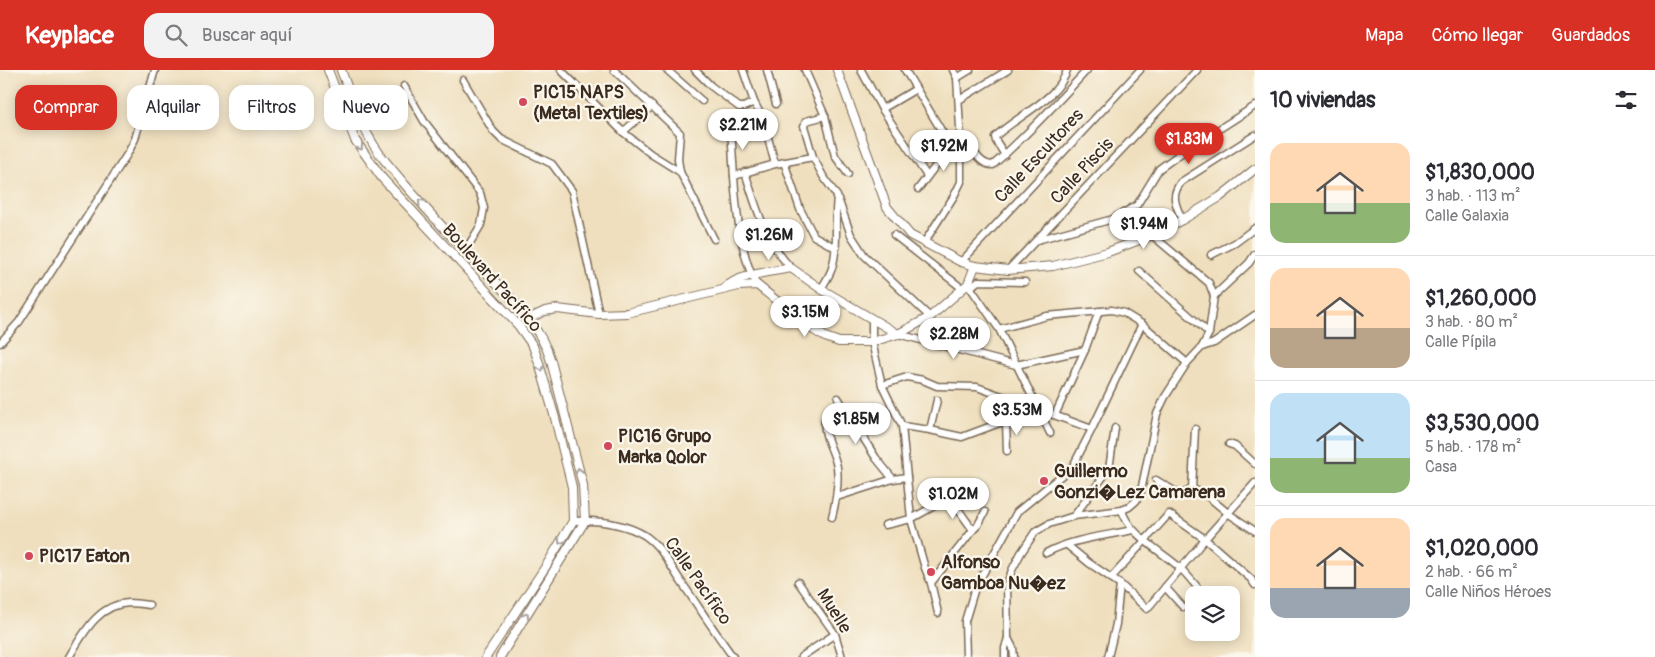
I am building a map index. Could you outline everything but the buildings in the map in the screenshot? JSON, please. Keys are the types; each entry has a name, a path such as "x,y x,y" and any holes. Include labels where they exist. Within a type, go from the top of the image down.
{"main road":[{"name":"Boulevard Pacífico","path":"328,70 355,140 382,178 518,325 533,346 555,418 572,487 573,521"},
{"name":"Boulevard Pacífico","path":"341,70 365,131 385,161 529,319 546,346 583,485 585,521"},
{"path":"837,70 887,207 910,236 961,262 975,266 1008,270 1053,266 1108,252 1182,220 1220,197 1255,169"},
{"path":"518,325 545,311 557,309 599,314 627,313 724,289 757,285 812,329 825,337 840,342 872,342 898,334 930,317 968,287 975,266"},
{"path":"724,289 729,283 751,276 791,268 821,289 898,334"},
{"path":"486,657 546,566 573,521"},
{"path":"500,657 585,521"}],"street":[{"path":"0,343 19,322 128,153 135,139 155,70"},
{"path":"561,70 624,132 651,154 680,172"},
{"path":"614,70 680,133 678,159 680,172 714,239"},
{"path":"667,70 702,101"},
{"path":"695,70 711,86 739,107 744,107 754,102"},
{"path":"744,70 754,102 762,119 775,164"},
{"path":"766,70 776,104"},
{"path":"805,70 825,116 834,156 848,174"},
{"path":"861,70 882,109 927,176"},
{"path":"905,70 944,135 953,143 969,145 984,164 988,165 993,165 1005,155 1087,70"},
{"path":"924,243 961,182 959,100 957,78 953,70"},
{"path":"957,78 970,70"},
{"path":"959,100 1008,70"},
{"path":"1005,155 995,137 1056,90 1065,77 1067,70"},
{"name":"Calle Escultores","path":"961,262 1140,70"},
{"name":"Calle Piscis","path":"1008,270 1197,70"},
{"path":"463,80 493,132 501,139 552,164 572,191 599,314"},
{"path":"882,109 916,89"},
{"path":"408,93 424,121 480,193 484,208 481,225 465,251"},
{"path":"1049,95 1056,104"},
{"path":"624,132 652,106"},
{"path":"1036,240 1113,219 1137,205 1159,170 1177,156 1255,106"},
{"path":"825,116 804,123 813,157 837,196 851,235 864,255 930,317"},
{"path":"731,128 740,226 746,259 751,276 757,285"},
{"path":"1182,220 1174,199 1176,189 1182,182 1255,135"},
{"path":"918,189 953,143"},
{"path":"734,176 775,164 813,157"},
{"path":"784,162 800,209 814,236 836,248"},
{"path":"745,172 764,228 780,257 791,268"},
{"path":"821,289 832,270 836,248 835,214 837,196"},
{"path":"1211,255 1235,243 1255,228"},
{"path":"1005,657 1008,638 1006,584 1021,553 1036,532 1049,524 1074,516 1122,510 1136,501 1145,474 1157,414 1165,397 1187,363 1202,347 1209,333 1214,296 1209,283 1152,234"},
{"path":"894,235 968,287 999,329 1050,433"},
{"path":"1214,296 1249,263 1255,254"},
{"path":"1139,271 1209,333"},
{"path":"968,287 978,281 1024,282"},
{"path":"999,329 1047,316 1112,310 1124,313 1142,324 1187,363"},
{"path":"1055,415 1086,350 1099,312"},
{"path":"1202,347 1214,343 1255,315"},
{"path":"872,319 872,342 882,385 902,426 911,519 931,583 938,613"},
{"path":"966,657 965,621 975,588 1017,512 1072,466 1092,430 1142,324"},
{"path":"898,334 1016,365 1086,350"},
{"path":"882,385 907,377 923,380 937,386 977,387 1092,430"},
{"path":"838,398 876,458 894,479"},
{"path":"930,430 937,400"},
{"path":"902,426 962,437 1038,409"},
{"path":"826,415 823,425 836,467 837,497 832,517"},
{"path":"1006,422 1007,451"},
{"path":"1074,516 1109,469 1115,428"},
{"path":"1192,489 1195,429"},
{"path":"1229,444 1235,446 1255,464"},
{"path":"837,497 894,479 907,477"},
{"path":"1156,480 1181,494 1192,489 1210,497 1229,514 1255,532"},
{"path":"1067,545 1120,584 1147,609 1205,539 1255,484"},
{"path":"885,525 911,519 959,492 970,490"},
{"path":"950,498 973,530"},
{"path":"1122,510 1124,519 1133,530 1180,569 1196,586"},
{"path":"931,583 978,526 985,512"},
{"path":"1111,578 1170,514 1205,539 1251,579 1255,585"},
{"name":"Calle Pacífico","path":"573,521 616,524 651,540 732,657"},
{"path":"1046,553 1078,542 1133,530"},
{"name":"Muelle","path":"798,582 835,634 842,657"},
{"path":"1108,657 1116,624 1120,584"},
{"path":"1165,587 1183,607"},
{"path":"69,657 95,618 107,609 119,604 129,603 149,605"},
{"path":"801,657 835,634"},
{"path":"1008,638 1013,648 1014,657"}],"place":[{"name":"PIC15 NAPS (Metal Textiles)","path":"523,102"},
{"name":"PIC16 Grupo Marka Qolor","path":"608,446"},
{"name":"Guillermo Gonzi�Lez Camarena","path":"1044,481"},
{"name":"PIC17 Eaton","path":"29,556"},
{"name":"Alfonso Gamboa Nu�ez","path":"931,572"}]}
